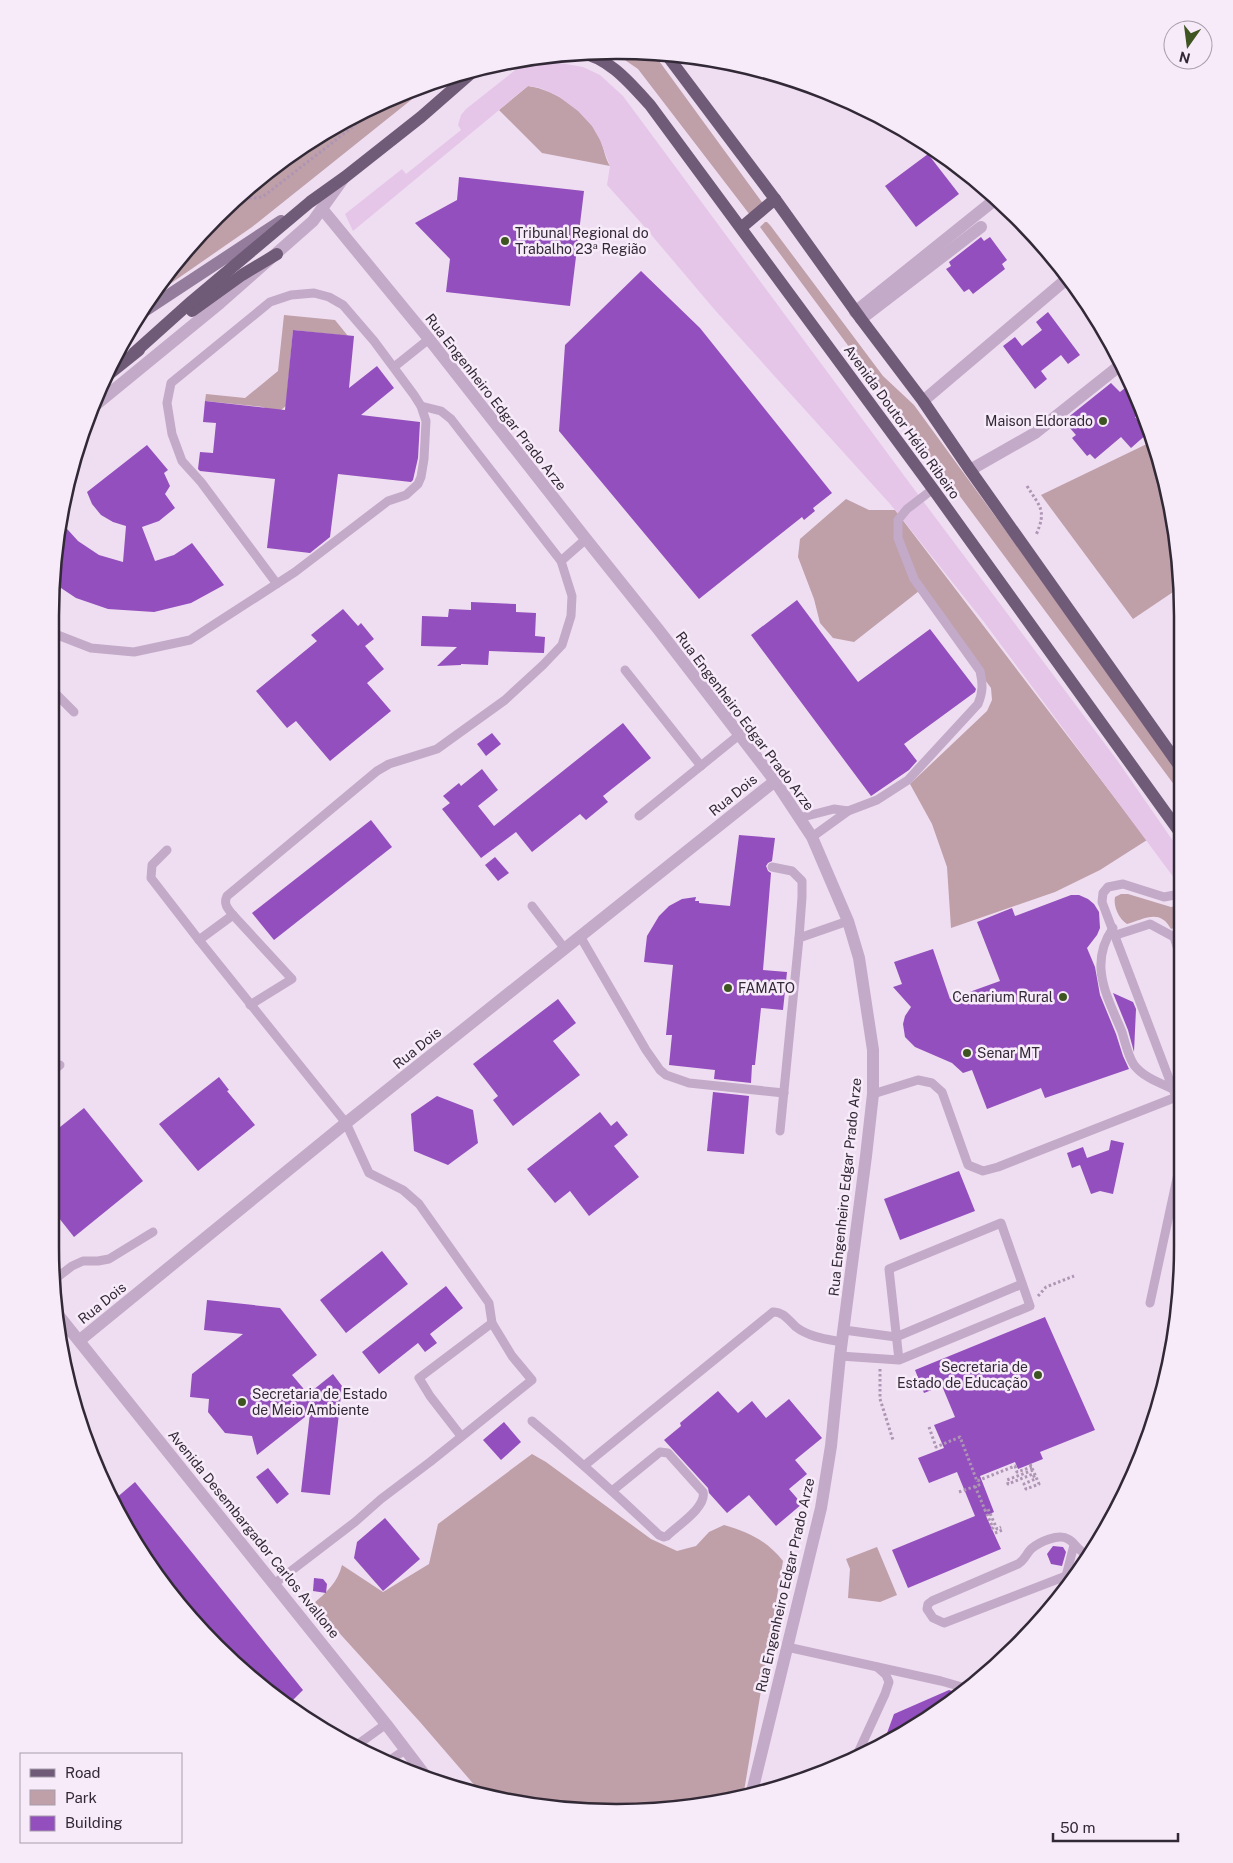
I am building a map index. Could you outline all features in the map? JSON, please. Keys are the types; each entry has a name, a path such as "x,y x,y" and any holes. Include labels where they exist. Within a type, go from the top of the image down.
{"main road":[{"name":"Avenida Doutor Hélio Ribeiro","path":"600,59 624,75 650,104 933,489 1174,826"},
{"name":"Avenida Doutor Hélio Ribeiro","path":"672,62 775,200 858,316 923,401 1174,758"},
{"path":"155,304 345,177 421,117 462,81"},
{"path":"742,228 775,200"},
{"path":"134,354 192,301 310,202"},
{"path":"117,367 242,275 277,254"}],"street":[{"path":"103,399 314,221 345,177"},
{"path":"858,316 991,203"},
{"name":"Rua Engenheiro Edgar Prado Arze","path":"323,210 429,339 658,629 775,781 812,838 848,921 859,958 868,1007 873,1050 873,1094 840,1356 831,1446 821,1508 753,1787"},
{"path":"858,316 981,227"},
{"path":"923,401 1063,282"},
{"path":"970,470 1035,433 1116,368"},
{"name":"Rua Dois","path":"80,1340 346,1123 775,781"},
{"name":"Avenida Desembargador Carlos Avallone","path":"65,1324 80,1340 419,1768"}],"lane":[{"path":"59,636 91,648 134,652 190,640 277,584 388,501 406,495 418,484 421,476 427,427 421,406 394,367 343,305 329,296 314,293 291,295 270,302 171,384 167,403 172,434 182,461 201,482 277,584"},
{"path":"394,367 429,339"},
{"path":"250,1005 292,979 233,915 226,906 225,900 227,896 377,771 390,764 437,749 505,700 543,666 562,645 571,616 572,596 561,561 451,419 441,411 421,406"},
{"path":"812,838 848,811 877,800 908,780 978,704 983,686 980,672 914,579 898,538 898,520 907,510 933,489"},
{"path":"561,561 586,540"},
{"path":"624,670 701,766"},
{"path":"59,697 74,712"},
{"path":"639,816 739,735"},
{"path":"799,818 834,809 848,811"},
{"path":"167,850 152,865 151,878 250,1005 346,1123 368,1173 403,1190 419,1204 489,1303 492,1323 512,1356 532,1380 381,1499 355,1522 274,1584"},
{"path":"772,867 792,871 802,881 799,938 780,1131"},
{"path":"1174,895 1164,897 1122,884 1108,887 1104,892 1102,902 1174,1089"},
{"path":"532,906 564,949"},
{"path":"199,940 233,915"},
{"path":"799,938 848,921"},
{"path":"1174,937 1150,924 1114,931 1106,937 1100,963 1105,990 1134,1064 1174,1093"},
{"path":"580,936 646,1050 660,1070 666,1075 689,1083 784,1093"},
{"path":"873,1094 918,1080 932,1083 942,1092 968,1166 983,1171 1174,1095"},
{"path":"1150,1303 1174,1192"},
{"path":"840,1356 899,1360 1030,1306 1000,1223 888,1269 899,1360"},
{"path":"60,1275 83,1261 109,1259 153,1232"},
{"path":"585,1465 773,1312 782,1314 797,1328 811,1335 896,1337 1022,1284"},
{"path":"461,1436 430,1396 419,1378 492,1323"},
{"path":"66,1332 69,1329"},
{"path":"532,1421 585,1465 612,1491 659,1535 664,1537 697,1509 704,1498 703,1492 665,1452 660,1452 612,1491"},
{"path":"1065,1578 944,1623 933,1618 927,1609 928,1604 932,1601 1024,1561 1033,1547 1054,1538 1067,1538 1082,1552"},
{"path":"1070,1570 1074,1545"},
{"path":"787,1647 941,1680 960,1686"},
{"path":"860,1748 889,1682 886,1675 875,1666"},
{"path":"361,1742 386,1724"},
{"path":"393,1758 405,1750"}],"path":[{"path":"248,198 258,198 265,195 356,124"},
{"path":"1027,486 1042,513 1042,522 1036,535"},
{"path":"1030,1306 1046,1287 1074,1276"},
{"path":"879,1365 881,1378 880,1399 893,1440"},
{"path":"928,1427 936,1447 960,1437 979,1485 959,1492"},
{"path":"977,1481 1015,1466 1017,1472 1032,1467"},
{"path":"1032,1467 1039,1484 1026,1489 1024,1484 1035,1479 1033,1474 1008,1484 1007,1480 1032,1467"},
{"path":"975,1486 993,1528 991,1528"},
{"path":"985,1510 988,1509 997,1529 1002,1529 995,1533"}],"green space":[{"path":"624,59 659,61 764,205 750,215 638,69"},
{"path":"528,86 550,92 571,104 580,112 596,131 610,166 542,153 499,110"},
{"path":"416,96 252,227 168,285 197,249 222,222 277,174 338,133 370,116"},
{"path":"765,222 770,225 883,376 914,405 1174,761 1174,785 760,227"},
{"path":"284,315 335,320 348,336 293,330 286,406 277,413 263,407 205,401 206,394 245,398 278,371"},
{"path":"1147,444 1164,508 1173,592 1133,619 1041,495"},
{"path":"846,499 869,510 895,510 1147,840 1100,870 1055,892 951,928 947,867 932,824 910,784 987,711 992,700 991,688 919,591 854,642 833,638 820,623 814,599 798,557 800,539"},
{"path":"1121,894 1128,894 1174,906 1174,928 1171,929 1167,923 1157,917 1145,918 1127,924 1119,916 1115,897"},
{"path":"532,1454 546,1462 651,1539 677,1551 696,1546 709,1532 724,1525 757,1538 771,1548 783,1561 744,1789 689,1799 653,1803 616,1804 544,1799 508,1794 475,1786 313,1604 334,1582 342,1565 383,1592 429,1564 438,1524"},
{"path":"877,1547 897,1595 880,1602 848,1598 850,1569 846,1559"}],"shaded area":[{"path":"558,62 583,67 600,75 623,96 1117,760 1174,842 1174,878 984,622 891,505 714,309 607,185 610,166 600,140 592,126 578,111 558,96 540,88 528,86 353,231 345,214 402,169 406,174 461,130 458,125 461,115 518,68"}],"building":[{"path":"928,154 959,194 916,227 885,186"},
{"name":"Tribunal Regional do Trabalho 23ª Região","path":"459,177 584,191 570,306 446,292 450,259 415,223 457,200"},
{"path":"981,237 984,241 990,237 1007,260 1002,264 1005,269 973,294 969,289 964,292 946,269 951,266 949,262"},
{"path":"641,271 700,328 832,493 813,508 815,511 804,520 802,517 699,599 559,431 565,345"},
{"path":"1048,312 1080,355 1068,364 1061,355 1041,371 1047,379 1035,389 1003,346 1015,337 1022,346 1042,330 1036,322"},
{"path":"293,330 354,336 349,388 377,366 394,388 361,415 420,422 418,458 413,480 411,482 338,474 330,537 310,553 267,548 275,479 200,471 198,469 200,452 213,453 216,423 203,422 205,401 285,410"},
{"name":"Maison Eldorado","path":"1111,383 1120,392 1125,388 1137,416 1135,417 1145,436 1131,448 1121,437 1095,459 1090,454 1087,456 1072,438 1076,435 1069,427 1072,425 1066,419"},
{"path":"147,445 168,470 164,473 170,486 165,494 175,508 159,521 142,527 155,561 174,555 192,543 224,585 191,603 154,612 108,609 76,598 60,587 66,528 78,541 99,555 123,562 126,526 113,522 101,515 92,504 87,492"},
{"path":"797,600 858,682 930,629 976,689 975,692 904,744 917,761 909,770 871,796 751,635"},
{"path":"471,602 516,604 516,612 536,613 535,636 545,637 544,653 489,651 488,665 461,664 437,666 457,647 421,646 422,616 448,617 449,609 471,610"},
{"path":"343,609 358,626 361,623 374,639 365,646 384,669 367,683 391,711 330,761 296,721 287,728 256,691 317,641 311,635"},
{"path":"623,723 651,758 603,796 608,802 586,820 580,814 532,852 516,832 481,858 442,809 450,803 443,796 459,783 461,786 482,769 498,790 478,806 494,826"},
{"path":"492,733 501,744 486,756 477,744"},
{"path":"371,820 392,847 274,940 252,913"},
{"name":"FAMATO","path":"739,835 775,838 772,861 766,866 771,873 763,970 787,972 783,1010 761,1008 755,1065 752,1065 751,1083 714,1079 715,1070 669,1065 672,1035 666,1035 673,965 644,962 647,936 659,916 669,906 682,899 696,897 695,901 699,901 699,903 730,906"},
{"path":"495,857 509,873 498,881 485,865"},
{"name":"Cenarium Rural","path":"1071,895 1079,895 1088,899 1099,912 1100,928 1087,948 1095,967 1100,995 1129,1069 1045,1098 1041,1088 987,1109 972,1070 963,1073 952,1063 915,1047 905,1037 903,1024 905,1016 911,1007 893,987 902,984 894,962 933,949 950,999 1000,981 977,922 1012,908 1015,916"},
{"path":"1113,993 1133,1002 1136,1009 1134,1052 1128,1030"},
{"path":"558,999 576,1023 553,1041 580,1075 513,1126 493,1100 498,1096 473,1064"},
{"path":"219,1077 229,1090 227,1091 255,1125 198,1171 159,1124"},
{"path":"713,1092 749,1096 744,1154 707,1151"},
{"path":"437,1096 473,1110 478,1143 448,1165 414,1151 411,1114"},
{"path":"84,1108 143,1181 74,1237 59,1218 59,1128"},
{"path":"600,1112 611,1126 617,1121 628,1135 614,1146 639,1177 589,1216 570,1191 555,1203 527,1169"},
{"path":"1111,1140 1124,1143 1113,1194 1100,1191 1091,1194 1080,1165 1072,1168 1067,1153 1083,1147 1087,1158 1109,1150"},
{"path":"959,1171 975,1211 900,1240 884,1199"},
{"path":"382,1251 408,1284 346,1333 320,1300"},
{"path":"446,1286 463,1308 430,1334 437,1343 425,1352 418,1343 379,1374 362,1352"},
{"name":"Secretaria de Estado de Meio Ambiente","path":"207,1300 280,1308 317,1355 292,1375 308,1394 333,1374 342,1386 330,1495 301,1492 310,1413 257,1455 252,1436 225,1433 208,1412 209,1399 190,1397 192,1374 243,1334 204,1330"},
{"path":"1045,1317 1095,1430 1040,1452 1043,1459 1018,1469 1015,1462 980,1476 994,1512 986,1516 1001,1549 908,1588 892,1550 975,1516 957,1472 929,1483 918,1458 944,1448 934,1425 955,1417 942,1386 924,1393 915,1370"},
{"path":"718,1391 738,1413 752,1401 766,1418 789,1399 822,1438 795,1460 807,1474 789,1489 802,1504 776,1526 749,1495 727,1513 709,1493 708,1488 664,1440 681,1426 680,1423"},
{"path":"504,1422 521,1442 501,1460 483,1440"},
{"path":"268,1468 289,1494 277,1504 256,1477"},
{"path":"135,1482 303,1690 293,1700 249,1666 197,1614 153,1556 118,1497"},
{"path":"385,1518 420,1559 383,1591 354,1558 357,1542"},
{"path":"1053,1546 1063,1547 1066,1552 1062,1566 1051,1564 1047,1554"},
{"path":"314,1578 323,1579 327,1584 326,1593 313,1591"},
{"path":"949,1690 952,1692 886,1735 894,1714"}],"place":[{"name":"Tribunal Regional do Trabalho 23ª Região","path":"505,241"},
{"name":"Maison Eldorado","path":"1103,421"},
{"name":"FAMATO","path":"728,988"},
{"name":"Cenarium Rural","path":"1063,997"},
{"name":"Senar MT","path":"967,1053"},
{"name":"Secretaria de Estado de Educação","path":"1038,1375"},
{"name":"Secretaria de Estado de Meio Ambiente","path":"242,1402"}]}
